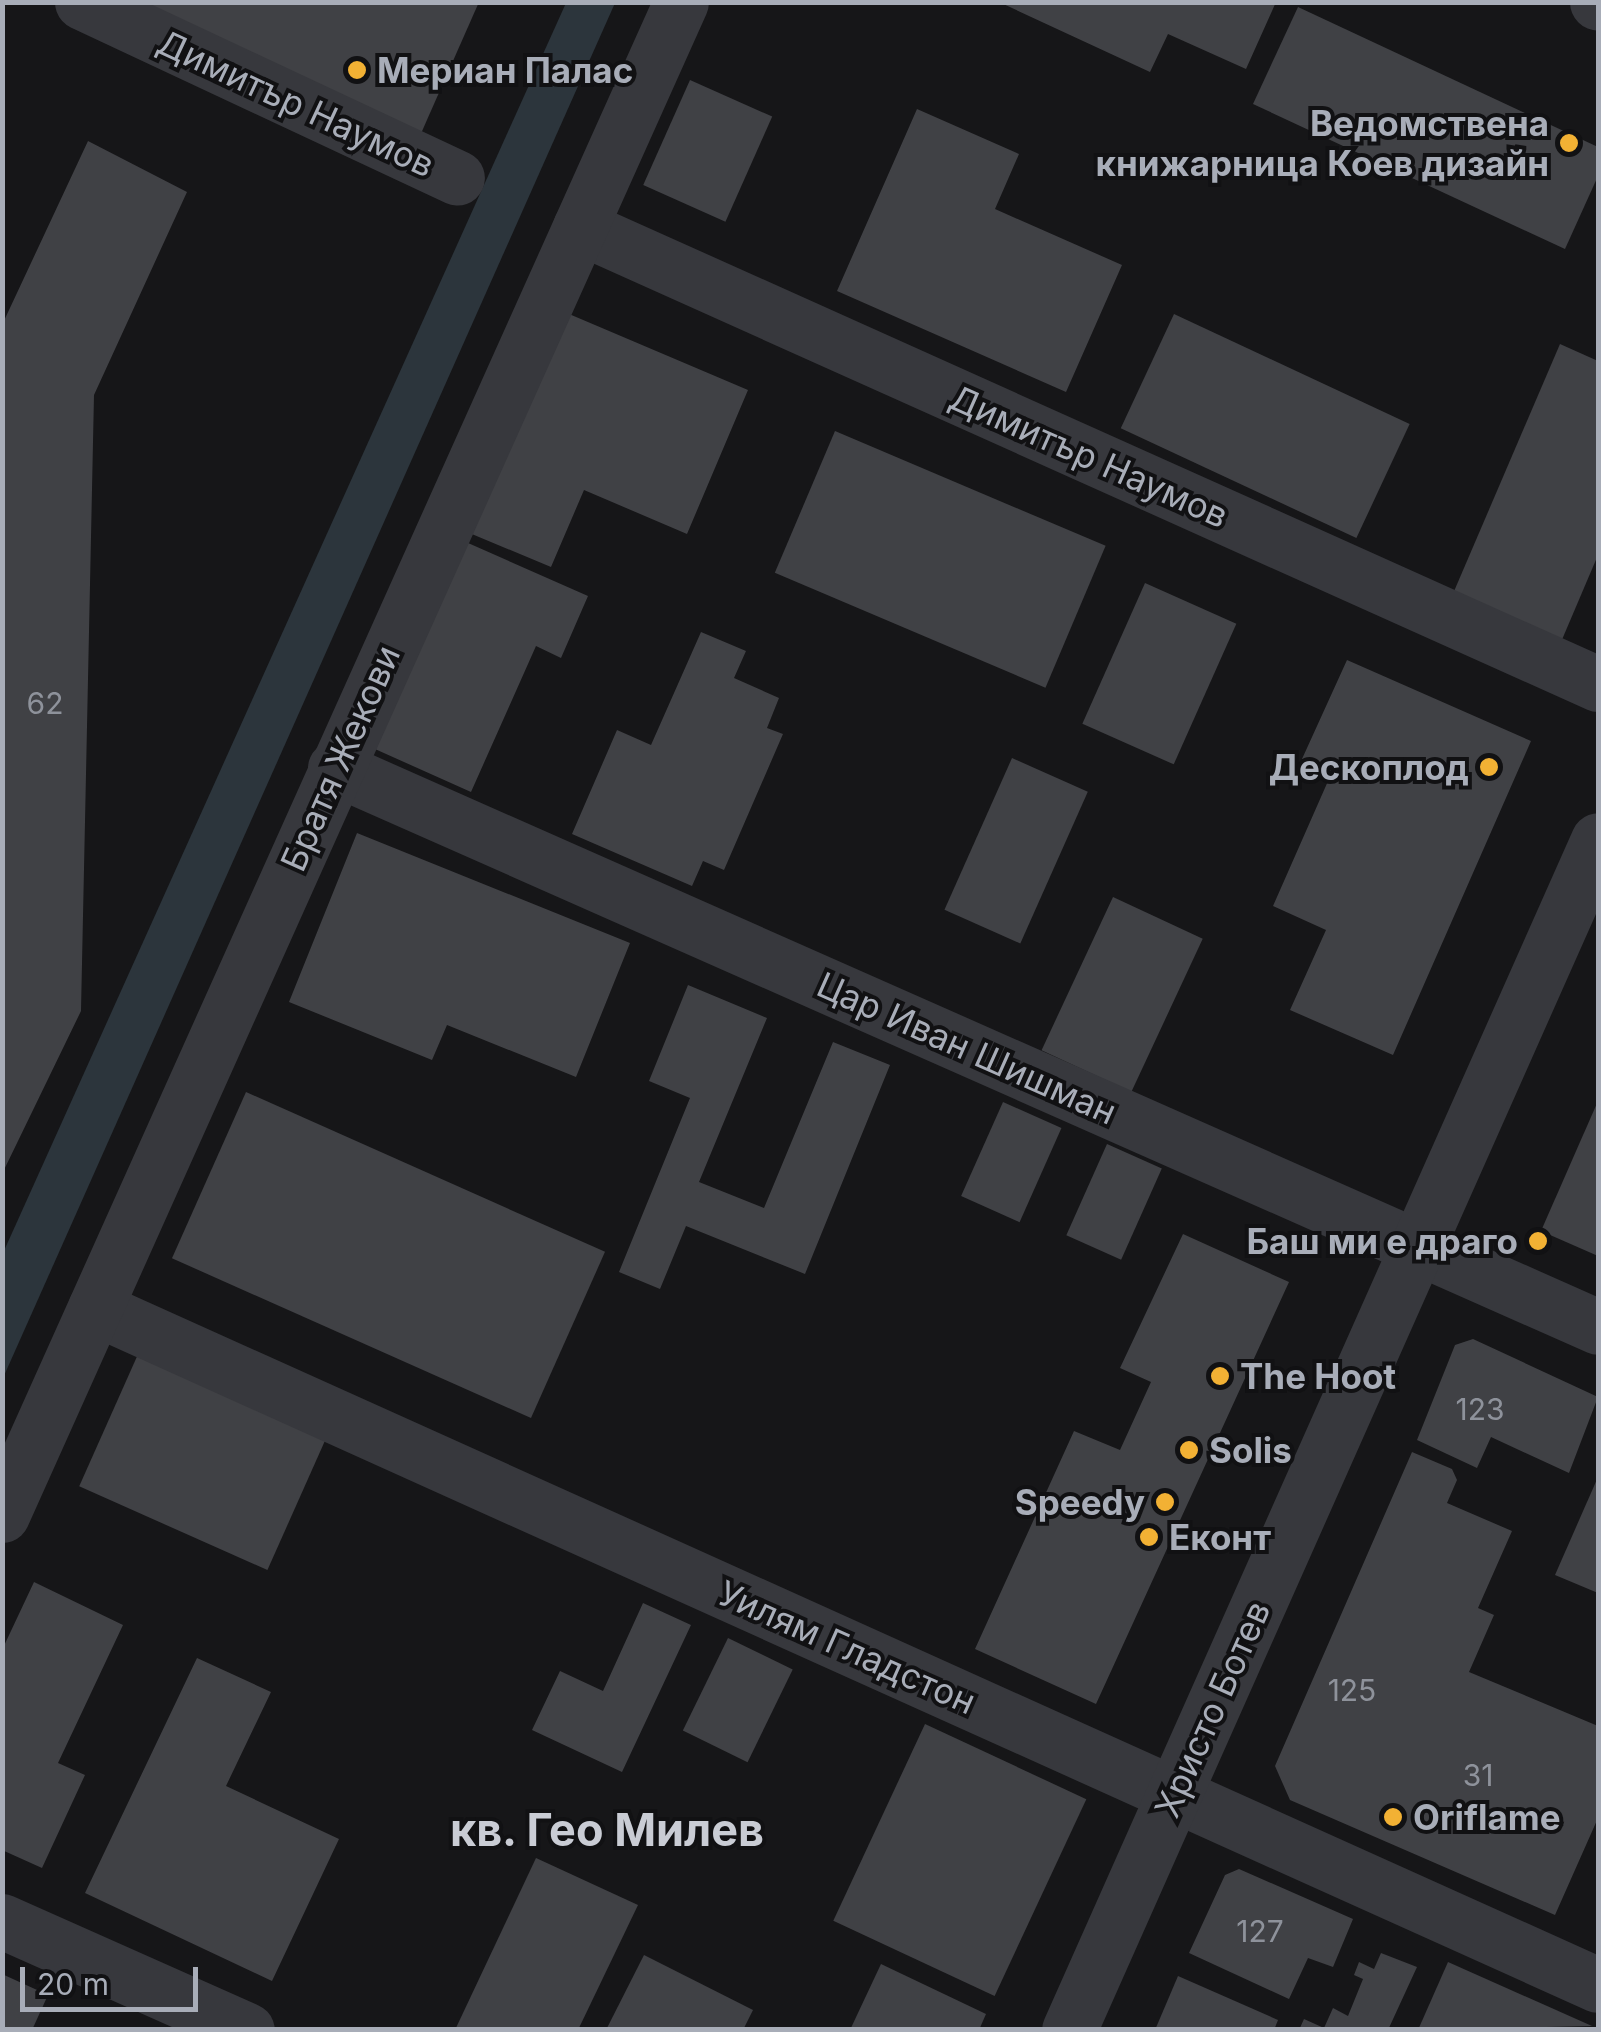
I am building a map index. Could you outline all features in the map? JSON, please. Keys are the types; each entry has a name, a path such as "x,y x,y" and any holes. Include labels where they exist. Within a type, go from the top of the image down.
{"street":[{"name":"Димитър Наумов","path":"82,2 457,178"},
{"name":"Братя Жекови","path":"2,1515 682,2"},
{"name":"Димитър Наумов","path":"580,228 1598,684"},
{"name":"Цар Иван Шишман","path":"335,768 1598,1327"},
{"name":"Христо Ботев","path":"1068,2030 1598,840"},
{"name":"Уилям Гладстон","path":"95,1308 1598,1985"},
{"path":"2,1921 247,2030"}],"shaded area":[{"path":"566,3 615,3 3,1378 3,1253"}],"building":[{"name":"Мериан Палас","path":"111,2 479,2 419,138"},
{"path":"999,2 1276,2 1246,69 1168,34 1150,72"},
{"path":"1298,7 1598,147 1598,176 1565,249 1253,104"},
{"path":"690,80 772,117 725,222 643,185"},
{"path":"917,109 1019,154 995,209 1122,265 1066,392 837,291"},
{"path":"88,141 187,192 94,395 81,1011 2,1174 2,325"},
{"path":"562,311 748,390 687,534 584,490 551,567 467,532"},
{"path":"1174,314 1410,424 1356,538 1121,428"},
{"path":"1560,344 1598,361 1598,555 1561,642 1452,596"},
{"path":"835,431 1106,546 1045,688 775,573"},
{"path":"459,539 588,596 561,658 536,646 471,792 366,745"},
{"path":"1145,583 1236,624 1174,764 1082,724"},
{"path":"701,632 746,651 734,678 779,698 767,728 783,734 724,870 703,861 692,886 572,834 617,730 651,745"},
{"path":"1347,660 1531,741 1393,1055 1290,1010 1326,930 1273,906 1332,772 1302,759"},
{"path":"1012,758 1088,792 1020,943 944,910"},
{"path":"357,833 630,943 576,1077 447,1025 432,1060 289,1002"},
{"path":"1113,897 1203,939 1131,1092 1042,1050"},
{"path":"688,985 767,1018 699,1182 764,1208 833,1042 890,1065 805,1274 686,1226 660,1289 619,1272 690,1098 649,1081"},
{"path":"246,1092 605,1252 531,1418 172,1258"},
{"path":"1598,1101 1598,1256 1541,1231"},
{"path":"1003,1102 1061,1128 1020,1222 961,1196"},
{"path":"1107,1144 1162,1168 1121,1260 1066,1235"},
{"path":"1183,1234 1289,1282 1096,1704 975,1649 1074,1431 1120,1450 1151,1382 1120,1368"},
{"path":"1473,1339 1598,1397 1569,1473 1491,1437 1477,1468 1417,1440 1455,1345"},
{"path":"139,1352 327,1436 267,1570 79,1486"},
{"path":"1412,1452 1452,1469 1457,1480 1447,1503 1512,1531 1478,1608 1494,1615 1469,1672 1598,1726 1598,1818 1555,1915 1290,1800 1275,1766"},
{"path":"1598,1477 1598,1593 1555,1575"},
{"path":"34,1582 123,1625 58,1763 85,1775 42,1868 2,1850 2,1650"},
{"path":"643,1603 691,1625 622,1772 532,1730 560,1671 603,1691"},
{"path":"728,1638 793,1670 748,1762 683,1731"},
{"path":"197,1658 271,1692 226,1786 339,1839 272,1981 85,1893"},
{"path":"925,1724 1086,1799 995,1996 833,1921"},
{"path":"536,1858 638,1905 578,2030 455,2030"},
{"path":"1239,1869 1353,1919 1333,1967 1308,1958 1289,1999 1189,1953 1225,1875"},
{"path":"1381,1953 1417,1967 1388,2030 1299,2030 1304,2019 1324,2028 1333,2008 1348,2016 1363,1979 1354,1975 1359,1962 1374,1969"},
{"path":"644,1955 753,2010 743,2030 606,2030"},
{"path":"1448,1962 1592,2026 1418,2030"},
{"path":"881,1964 986,2014 979,2030 850,2030"},
{"path":"2,1974 48,1995 32,2030 2,2030"},
{"path":"1178,1976 1278,2020 1274,2030 1155,2030"}],"place":[{"name":"Мериан Палас","path":"357,70"},
{"name":"Ведомствена книжарница Коев дизайн","path":"1569,143"},
{"name":"Дескоплод","path":"1489,767"},
{"name":"Баш ми е драго","path":"1538,1241"},
{"name":"The Hoot","path":"1220,1376"},
{"name":"Solis","path":"1189,1450"},
{"name":"Speedy","path":"1165,1502"},
{"name":"Еконт","path":"1149,1537"},
{"name":"Oriflame","path":"1393,1817"}],"district":[{"name":"кв. Гео Милев","path":"607,1830"}]}
